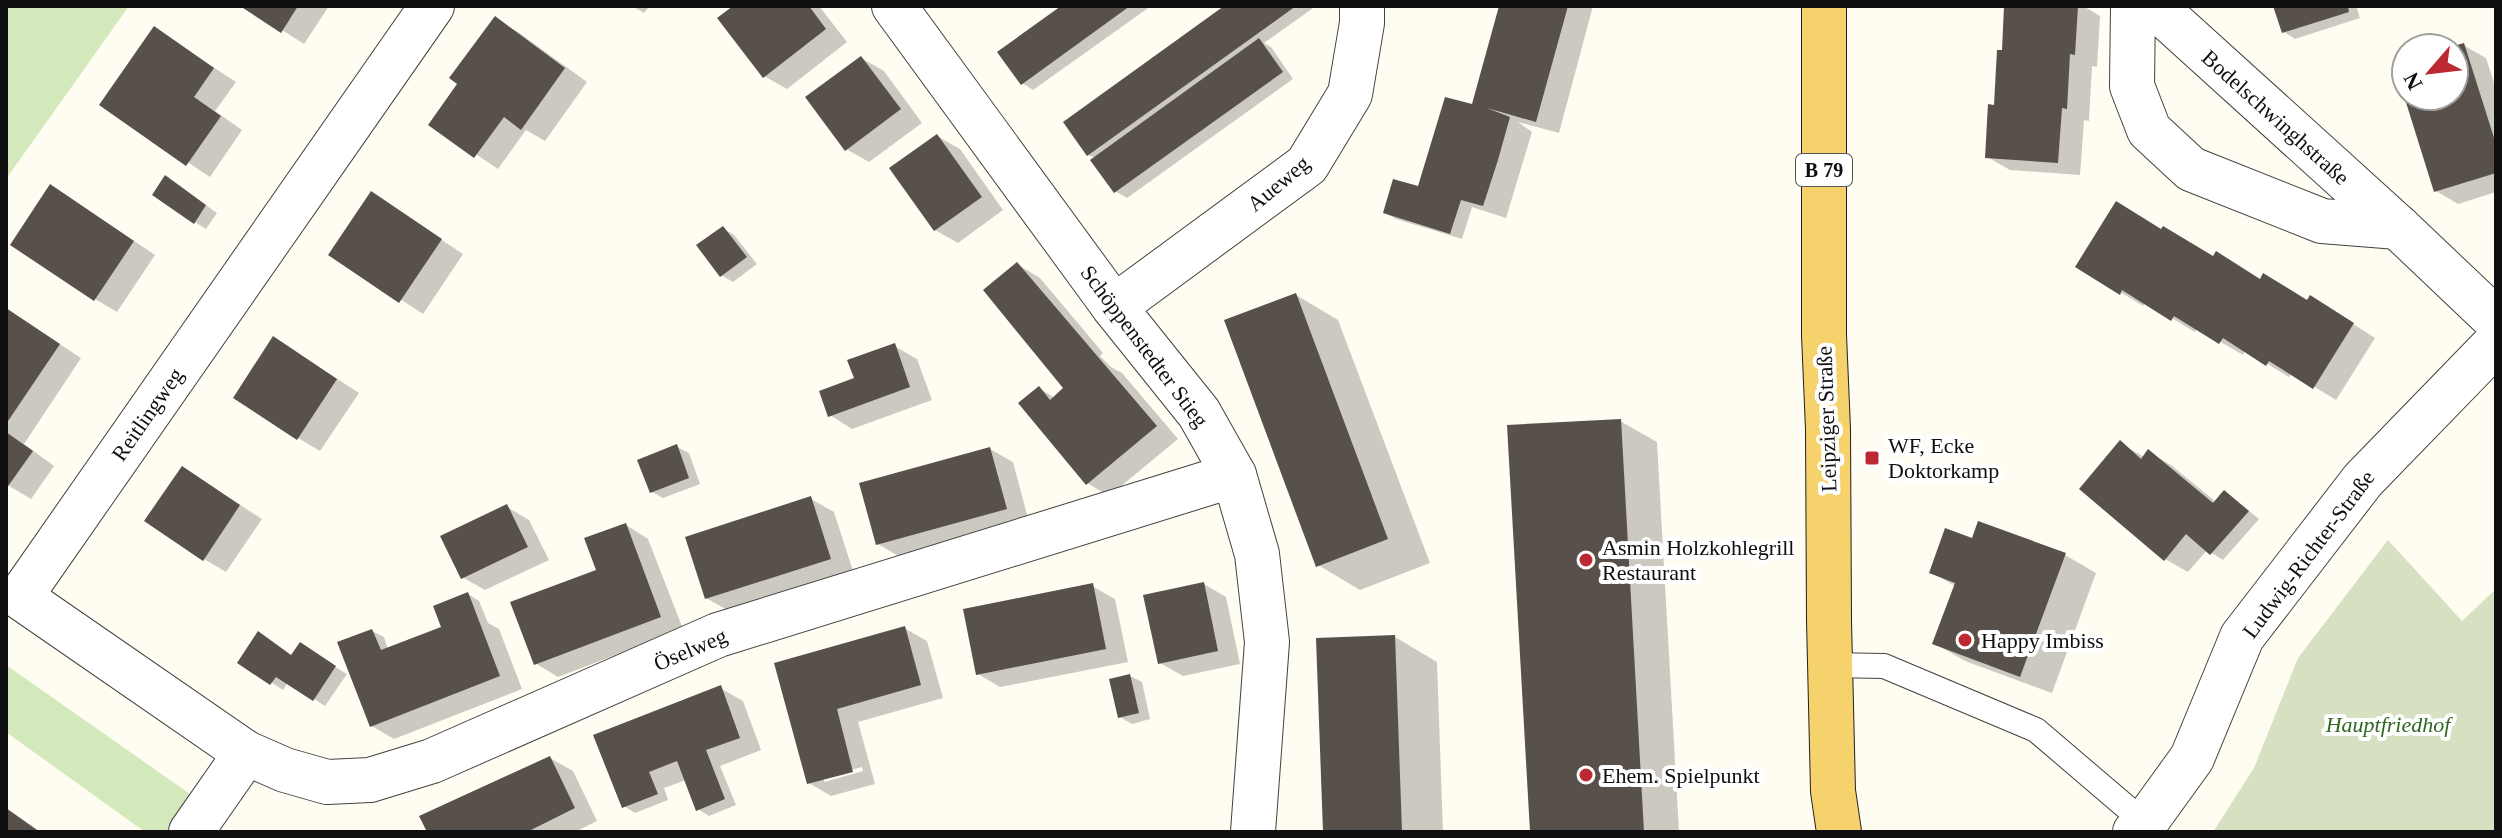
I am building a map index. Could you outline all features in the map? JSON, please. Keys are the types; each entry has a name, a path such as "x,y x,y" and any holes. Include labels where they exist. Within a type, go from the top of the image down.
{"main road":[{"name":"Leipziger Straße","path":"1824,6 1824,335 1833,791 1839,832"}],"street":[{"name":"Reitlingweg","path":"246,753 20,597 432,6"},
{"name":"Schöppenstedter Stieg","path":"894,6 1114,307 1199,413 1234,475 1257,554 1267,642 1253,832"},
{"name":"Aueweg","path":"1114,307 1307,165 1350,94 1362,6"},
{"name":"Bodelschwinghstraße","path":"2133,6 2132,86 2149,130 2191,169 2322,221 2398,227"},
{"name":"Bodelschwinghstraße","path":"2154,6 2496,320"},
{"name":"Ludwig-Richter-Straße","path":"2140,827 2192,758 2242,637 2363,480 2496,343"},
{"name":"Öselweg","path":"246,753 285,770 327,782 370,780 432,761 718,635 1234,475"},
{"path":"191,832 246,753"}],"lane":[{"path":"1830,665 1884,666 2036,730 2140,827"}],"green space":[{"path":"6,6 129,6 6,179"},
{"name":"Hauptfriedhof","path":"2388,540 2462,621 2496,589 2496,832 2213,832 2254,768 2298,658"},
{"path":"6,665 200,801 178,832 145,832 6,732"}],"building":[{"path":"240,6 298,6 281,33"},
{"path":"733,6 809,6 826,29 763,78 717,18"},
{"path":"1061,6 1130,6 1021,85 997,52"},
{"path":"1224,6 1296,6 1087,156 1063,122"},
{"path":"1499,6 1568,6 1536,122 1487,108 1510,117 1498,160 1483,206 1461,200 1450,234 1383,213 1393,179 1418,186 1445,97 1472,104"},
{"path":"2004,6 2078,6 2075,55 2070,54 2067,109 2062,108 2058,163 1985,158 1988,104 1994,105 1997,50 2002,50"},
{"path":"2273,6 2348,6 2349,12 2282,33"},
{"path":"495,16 565,68 521,130 504,117 474,158 428,125 457,84 449,78"},
{"path":"154,26 214,68 194,97 221,116 186,166 99,105"},
{"path":"1259,38 1283,72 1114,193 1090,160"},
{"path":"861,56 901,109 845,151 805,97"},
{"path":"2470,62 2496,144 2496,173 2434,192 2409,112 2470,112"},
{"path":"937,134 982,197 934,231 889,168"},
{"path":"165,175 206,205 194,224 152,195"},
{"path":"50,184 134,241 94,301 10,245"},
{"path":"371,191 442,239 399,303 328,255"},
{"path":"2116,201 2213,256 2216,251 2260,279 2263,273 2307,300 2310,295 2354,323 2313,389 2269,361 2266,366 2223,338 2219,344 2174,316 2171,321 2122,290 2120,295 2075,267"},
{"path":"723,226 747,257 720,277 696,245"},
{"path":"1017,262 1157,426 1086,485 1018,403 1039,386 1050,400 1063,388 983,290"},
{"path":"1296,293 1388,539 1316,567 1224,320"},
{"path":"6,308 60,344 6,424"},
{"path":"273,336 337,379 297,440 233,398"},
{"path":"895,343 910,387 828,417 819,391 854,378 847,360"},
{"path":"1621,419 1644,832 1530,832 1507,425"},
{"path":"6,432 33,451 6,489"},
{"path":"2120,440 2141,459 2148,449 2213,503 2224,490 2249,511 2210,555 2186,534 2164,561 2079,489"},
{"path":"677,444 689,478 650,493 637,460"},
{"path":"990,447 1007,509 876,545 859,483"},
{"path":"182,466 240,505 203,561 144,521"},
{"path":"811,496 831,559 705,599 685,537"},
{"path":"507,504 528,547 461,579 440,536"},
{"path":"1978,521 2066,553 2020,677 1932,644 1955,583 1929,573 1945,528 1972,538"},
{"path":"626,523 661,617 534,665 510,602 596,570 584,538"},
{"path":"1204,582 1218,651 1158,664 1143,595"},
{"path":"1093,583 1106,649 976,675 963,609"},
{"path":"468,592 500,676 370,727 337,642 372,629 381,650 441,627 433,606"},
{"path":"905,626 921,685 837,709 853,772 807,784 774,663"},
{"path":"258,631 291,655 300,642 336,666 313,701 276,677 270,685 237,663"},
{"path":"1395,635 1402,832 1323,832 1316,638"},
{"path":"1130,674 1139,713 1118,718 1109,679"},
{"path":"721,685 740,738 706,750 725,799 696,811 677,761 649,772 658,794 622,808 593,735"},
{"path":"550,756 575,808 527,832 427,832 419,816"},
{"path":"6,808 40,832 6,832"}],"place":[{"name":"WF, Ecke Doktorkamp","path":"1872,458"},
{"name":"Asmin Holzkohlegrill Restaurant","path":"1586,560"},
{"name":"Happy Imbiss","path":"1965,640"},
{"name":"Ehem. Spielpunkt","path":"1586,775"}]}
